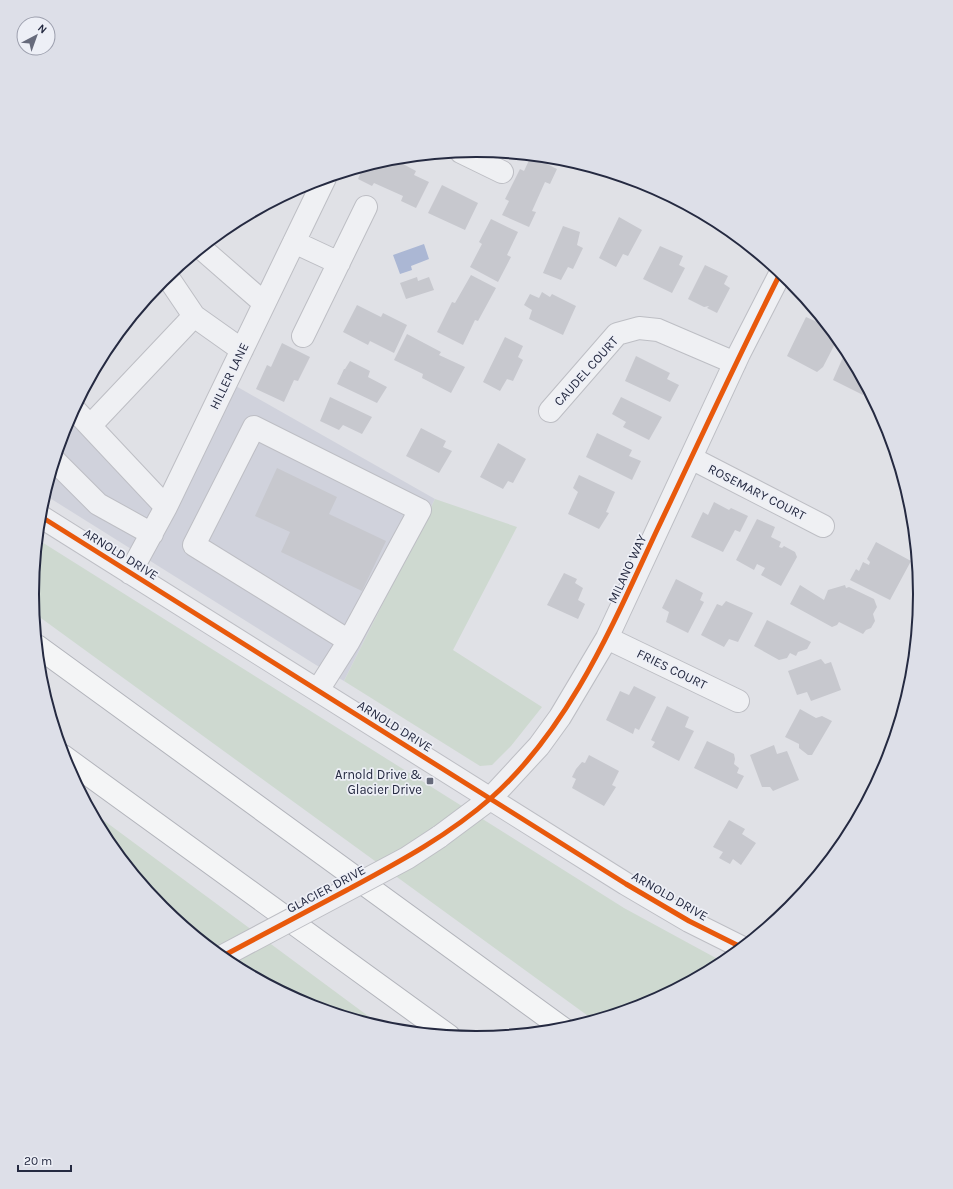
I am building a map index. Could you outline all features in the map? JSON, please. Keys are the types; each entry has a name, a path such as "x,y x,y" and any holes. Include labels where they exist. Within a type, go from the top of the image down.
{"highway":[{"path":"43,650 558,1025"},
{"path":"72,763 441,1030"}],"street":[{"path":"472,157 502,172"},
{"name":"HILLER LANE","path":"130,573 166,507 321,185"},
{"path":"303,336 366,207"},
{"path":"294,242 338,263"},
{"path":"205,251 264,303"},
{"name":"MILANO WAY","path":"439,837 490,799 539,746 556,723 606,638 735,364 778,278"},
{"path":"171,282 194,316 242,350"},
{"path":"90,426 194,316"},
{"name":"CAUDEL COURT","path":"550,411 617,334 639,328 658,330 735,364"},
{"path":"78,413 166,507"},
{"path":"318,690 349,641 420,510 254,427 194,546 349,641"},
{"name":"ROSEMARY COURT","path":"691,458 823,526"},
{"path":"59,465 98,504 152,534"},
{"name":"ARNOLD DRIVE","path":"46,519 490,799 689,921 738,945"},
{"name":"FRIES COURT","path":"606,638 738,701"},
{"name":"GLACIER DRIVE","path":"227,954 407,858 439,837"}],"shaded area":[{"path":"227,381 435,499 344,681 316,665 50,498 62,454 78,413 166,506"},
{"path":"435,499 517,527 453,650 542,707 511,746 492,765 480,766 344,681"},
{"path":"42,542 624,908 718,959 670,987 644,999 590,1017 40,617 39,594"},
{"path":"101,819 373,1019 336,1009 283,987 233,958 210,942 167,904 148,883 129,861"}],"water":[{"path":"424,244 429,259 411,266 412,270 400,274 393,255"}],"building":[{"path":"529,160 544,162 557,169 550,184 545,182 532,211 536,212 529,227 502,215 509,201 505,199 520,169 524,171"},
{"path":"402,163 416,171 414,175 429,182 416,208 401,201 403,196 374,183 372,186 358,179 361,173"},
{"path":"442,185 478,203 465,230 428,213"},
{"path":"619,217 642,230 628,256 623,254 616,267 599,258"},
{"path":"491,219 518,232 507,255 511,257 498,282 470,267 482,244 479,242"},
{"path":"563,226 580,232 577,245 583,248 573,269 568,267 561,280 543,273"},
{"path":"660,246 683,256 679,265 685,268 672,293 643,279"},
{"path":"705,265 728,276 724,284 730,288 717,313 707,308 709,306 704,307 688,299"},
{"path":"471,275 496,288 478,321 475,320 463,345 437,332 452,302 455,303"},
{"path":"417,277 418,281 429,277 434,290 406,299 400,283"},
{"path":"542,292 550,297 552,294 576,306 563,335 529,319 532,310 524,305 530,294 539,298"},
{"path":"357,305 381,317 383,313 407,325 394,353 370,341 368,345 343,332"},
{"path":"806,317 820,323 835,344 823,367 817,372 787,356"},
{"path":"407,334 441,352 439,355 465,367 451,393 422,378 423,374 394,360"},
{"path":"505,337 523,346 518,357 523,360 513,381 507,379 500,391 483,382"},
{"path":"282,343 310,357 298,381 294,380 284,402 256,389 267,365 271,367"},
{"path":"636,356 670,373 667,379 679,385 670,402 625,381"},
{"path":"843,356 864,393 863,395 833,380"},
{"path":"350,361 370,371 368,377 387,387 377,403 337,384 344,369"},
{"path":"330,397 372,417 362,434 343,425 339,430 320,421"},
{"path":"621,397 662,417 649,440 623,427 626,422 612,414"},
{"path":"421,428 446,441 443,447 452,451 439,473 406,456"},
{"path":"597,433 632,450 629,456 641,461 632,480 586,457"},
{"path":"498,443 526,459 513,483 508,481 503,489 480,477"},
{"path":"277,468 337,497 329,514 386,541 362,591 281,552 290,532 255,516"},
{"path":"579,475 615,492 606,512 609,513 599,529 568,514 578,492 573,488"},
{"path":"714,502 729,510 731,508 748,516 740,532 735,530 723,552 691,537 703,512 708,515"},
{"path":"757,519 775,527 771,537 781,542 779,547 782,548 784,546 795,552 797,557 781,586 761,575 765,568 757,564 754,570 736,560"},
{"path":"876,542 911,561 890,600 850,580 856,569 859,571 863,562 869,565 870,562 867,559"},
{"path":"564,573 577,579 575,583 583,588 578,600 585,604 578,619 547,605"},
{"path":"676,579 703,593 700,600 704,602 688,633 666,622 669,612 662,608"},
{"path":"800,585 824,600 828,590 845,585 846,588 849,587 874,599 877,607 873,614 875,621 871,628 866,630 863,634 839,622 837,625 832,627 790,604"},
{"path":"726,601 753,613 738,642 729,639 724,647 701,635 717,604 722,606"},
{"path":"767,620 811,642 807,649 798,652 796,656 790,653 787,658 779,660 754,646"},
{"path":"821,659 825,664 831,662 841,690 811,701 807,692 797,695 788,671"},
{"path":"634,686 656,697 639,730 635,728 633,734 606,720 620,691 629,695"},
{"path":"667,706 689,717 685,727 694,731 679,761 652,747 655,742 651,740"},
{"path":"800,709 816,718 822,716 832,721 812,755 808,755 799,748 799,744 785,737"},
{"path":"707,741 734,754 734,764 739,768 737,773 744,776 737,789 694,768"},
{"path":"774,745 777,754 787,751 799,780 773,791 770,787 762,787 750,755"},
{"path":"589,755 619,771 612,785 616,787 604,806 572,788 576,779 572,777 576,769 582,762 585,763"},
{"path":"729,820 745,829 742,834 756,843 741,865 733,859 730,864 719,858 723,852 713,847"}],"cycle path":[{"path":"227,954 385,870 440,837 475,812 491,798 519,770 544,740 567,707 606,638 778,278"},
{"path":"46,519 626,884 689,921 738,945"}],"place":[{"name":"Arnold Drive & Glacier Drive","path":"430,781"}]}
